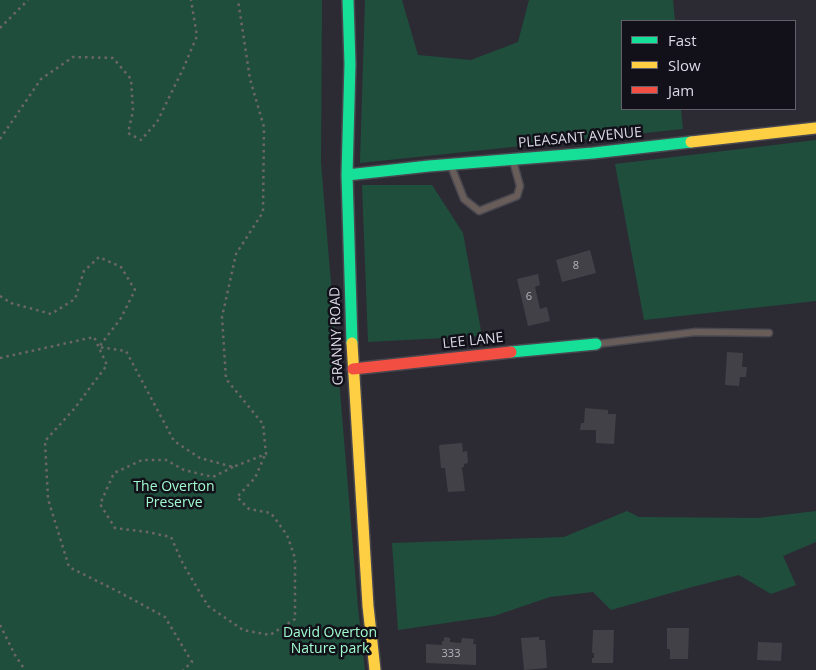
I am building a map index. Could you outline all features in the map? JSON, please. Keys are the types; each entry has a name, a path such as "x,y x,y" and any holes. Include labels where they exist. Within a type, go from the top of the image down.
{"street":[{"name":"GRANNY ROAD","path":"348,0 350,64 347,176 353,369 368,606 375,670"},
{"name":"PLEASANT AVENUE","path":"347,176 450,164 593,153 816,128"},
{"name":"LEE LANE","path":"353,369 464,356 596,344"}],"lane":[{"path":"450,164 464,199 478,211 517,196 520,186 512,159"},
{"path":"596,344 696,332 769,333"}],"path":[{"path":"0,28 28,0"},
{"path":"0,139 41,78 73,57 113,58 131,79 133,111 128,133 141,140 157,122 197,36 191,0"},
{"path":"238,0 250,79 264,127 263,212 236,254 222,317 226,379 263,424 266,454 255,478 237,496 249,509 271,513 287,534 295,558 295,619 270,635 243,630 208,606 183,564 171,537 115,528 100,504 114,473 142,460 166,460 184,470 213,477 266,454"},
{"path":"0,296 11,303 51,314 75,299 84,271 99,257 121,267 135,290 121,318 99,347"},
{"path":"0,358 94,337 107,365 74,409 45,441 48,500 69,566 164,617 192,662 183,670"},
{"path":"99,347 126,351 174,441 200,458 234,467"},
{"path":"0,625 24,670"}],"green space":[{"name":"The Overton Preserve","path":"0,0 322,0 321,163 358,608 365,670 0,670"},
{"path":"365,0 402,0 418,55 471,60 518,42 529,0 673,0 675,20 621,20 621,110 681,110 683,129 360,163"},
{"path":"816,140 816,301 644,320 615,164"},
{"path":"362,185 432,185 463,233 482,336 368,342"},
{"path":"627,511 639,517 758,518 816,511 816,542 783,556 796,585 771,594 739,575 611,610 593,592 550,597 494,616 398,630 392,543 564,537"}],"building":[{"path":"590,250 596,273 562,282 556,260"},
{"path":"538,274 540,285 535,287 540,309 547,307 550,321 528,326 517,279"},
{"path":"727,352 743,353 742,367 747,367 746,377 740,377 739,386 725,385"},
{"path":"585,408 608,410 608,414 616,414 614,444 596,443 596,430 580,430 581,423 584,423"},
{"path":"462,443 463,452 467,451 468,463 462,467 465,491 448,492 445,468 441,468 439,445"},
{"path":"667,628 689,628 688,659 670,659 670,649 667,649"},
{"path":"593,630 614,630 613,663 592,663 592,658 594,658 594,653 592,653"},
{"path":"444,637 450,638 450,642 461,643 462,638 474,639 473,644 476,644 476,665 426,663 426,644 442,645"},
{"path":"539,637 539,640 545,640 547,668 524,670 521,638"},
{"path":"758,642 782,643 781,661 757,660"}],"traffic: fast":[{"path":"348,0 350,64 347,175 352,343"},
{"path":"347,175 429,166 593,153 691,142"},
{"path":"511,352 596,344"}],"traffic: slow":[{"path":"691,142 816,128"},
{"path":"352,343 368,606 375,670"}],"traffic: jam":[{"path":"353,369 511,352"}],"park label":[{"name":"David Overton Nature park","path":"330,642"}]}
